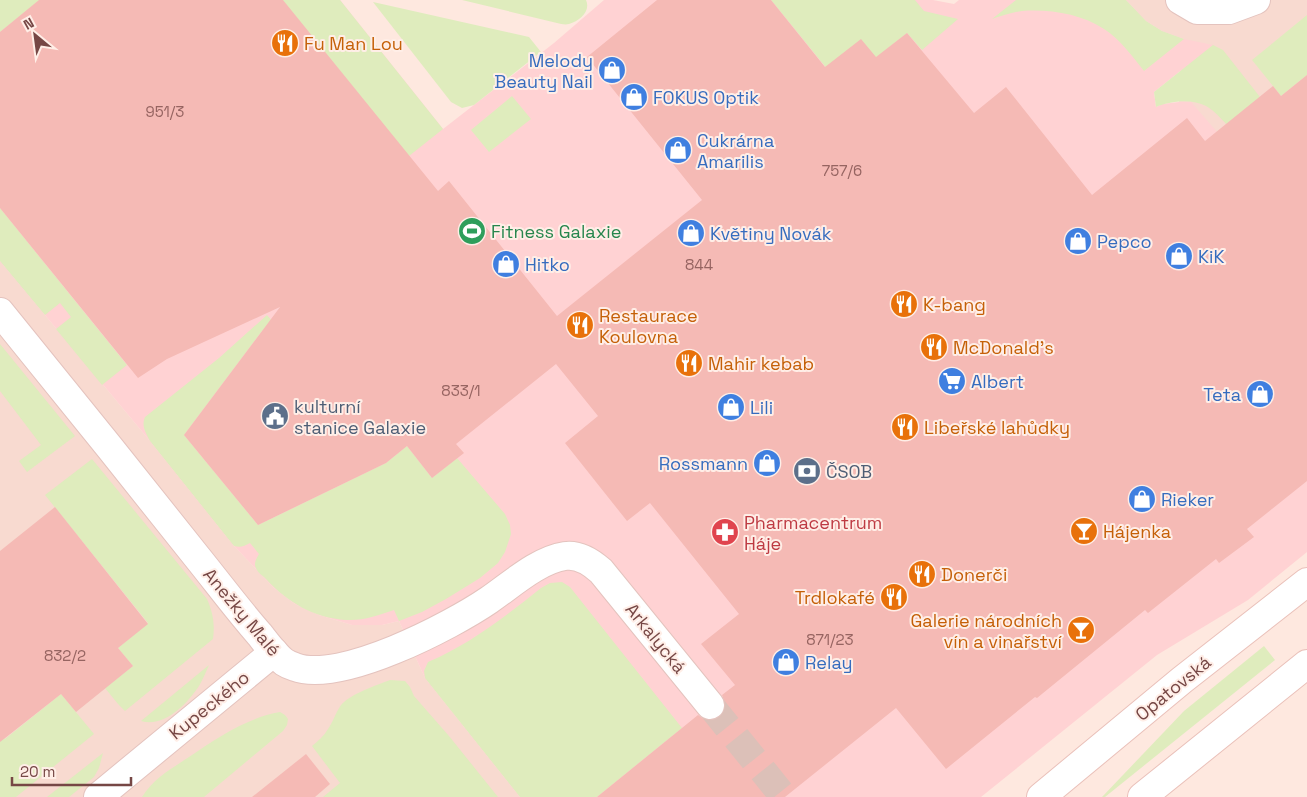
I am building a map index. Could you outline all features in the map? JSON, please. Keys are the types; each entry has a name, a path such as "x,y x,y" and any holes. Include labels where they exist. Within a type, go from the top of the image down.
{"street":[{"path":"1180,0 1197,10 1229,10 1256,0"},
{"name":"Anežky Malé","path":"0,312 248,621 284,662 297,668 332,669 354,664 396,649 464,616 552,559 575,556 594,564 601,571"},
{"name":"Arkalycká","path":"601,571 710,705"},
{"name":"Opatovská","path":"1041,797 1182,680 1307,582"},
{"name":"Kupeckého","path":"98,797 274,652"},
{"path":"1142,797 1307,664"}],"shaded area":[{"path":"0,0 340,0 443,129 554,43 604,0 933,0 954,4 959,0 1126,0 1146,21 1162,31 1184,39 1213,45 1154,92 1156,107 1162,104 1191,102 1225,141 1307,198 1307,552 1248,600 1157,655 981,797 520,797 425,678 399,621 382,625 352,625 319,615 295,604 274,588 234,546 150,441 0,261"},
{"path":"1126,0 1307,0 1307,198 1286,215 1179,102 1184,39 1162,31 1146,21"},
{"path":"0,261 150,441 234,546 274,588 295,604 319,615 352,625 382,625 399,621 425,678 520,797 0,797"}],"green space":[{"path":"0,0 40,0 0,32"},
{"path":"265,0 340,0 443,129 409,156"},
{"path":"462,0 586,0 587,8 581,18 573,23 564,24"},
{"path":"771,0 915,0 924,11 958,19 922,50 907,33 841,86"},
{"path":"1016,0 1126,0 1146,21 1162,31 1184,39 1144,71 1126,48 1104,29 1075,16 1054,12 1022,11 992,19"},
{"path":"373,2 529,37 541,52 474,105 462,108 451,102"},
{"path":"1307,15 1307,75 1281,96 1252,60"},
{"path":"1213,45 1223,50 1260,97 1235,133 1214,111 1194,102 1181,101 1156,107 1154,92"},
{"path":"512,96 531,119 489,152 471,130"},
{"path":"0,208 127,365 102,385 56,329 71,317 60,303 45,315 0,261"},
{"path":"267,315 273,322 262,331 184,435 258,525 386,463 407,446 432,478 457,458 505,514 510,525 511,534 505,552 498,563 480,578 446,599 422,612 399,621 394,610 365,619 346,620 323,616 292,602 258,571 255,564 259,554 250,543 241,547 234,546 150,441 144,429 144,420 145,417 219,358"},
{"path":"0,344 75,436 27,472 19,461 41,445 0,391"},
{"path":"92,459 207,599 213,619 213,639 125,711 105,688 133,666 118,648 148,623 45,495"},
{"path":"562,582 570,587 682,728 597,797 520,797 425,678 424,671 428,662 473,638 541,588 550,583"},
{"path":"1264,646 1275,660 1105,797 1102,797 1184,711"},
{"path":"209,665 194,693 174,713 158,721 141,721"},
{"path":"390,680 405,681 414,696 498,797 323,797 340,783 312,746 326,732 345,701 364,690"},
{"path":"61,694 94,734 16,797 0,797 0,733 5,739"},
{"path":"280,712 288,719 283,731 204,797 142,797 163,774 221,736 255,719"},
{"path":"103,753 99,768 94,777 69,797 47,797"}],"building":[{"path":"39,0 283,0 438,191 449,181 557,316 702,200 587,57 657,0 771,0 825,67 861,39 876,57 907,33 974,113 1006,87 1092,195 1187,118 1205,141 1273,86 1281,96 1307,75 1307,481 1247,529 1254,537 1219,563 1216,559 1148,613 1145,610 946,769 896,708 785,797 597,797 698,715 704,719 712,720 720,717 725,710 722,695 735,685 701,644 739,614 650,503 627,521 565,443 598,416 556,364 456,444 464,453 432,478 407,446 386,463 258,525 184,435 280,307 167,359 138,378 0,208 0,32"},
{"path":"55,507 148,624 118,648 133,666 76,712 61,694 0,742 0,551"},
{"path":"306,754 330,784 315,797 252,797"}],"tunnel":[{"path":"710,705 784,797"}],"place":[{"name":"Fu Man Lou","path":"285,43"},
{"name":"Melody Beauty Nail","path":"612,70"},
{"name":"FOKUS Optik","path":"634,97"},
{"name":"Cukrárna Amarilis","path":"678,150"},
{"name":"Fitness Galaxie","path":"472,231"},
{"name":"Květiny Novák","path":"691,233"},
{"name":"Pepco","path":"1078,241"},
{"name":"KiK","path":"1179,256"},
{"name":"Hitko","path":"506,264"},
{"name":"K-bang","path":"904,304"},
{"name":"Restaurace Koulovna","path":"580,325"},
{"name":"McDonald's","path":"934,347"},
{"name":"Mahir kebab","path":"689,363"},
{"name":"Albert","path":"952,381"},
{"name":"Teta","path":"1260,394"},
{"name":"Lili","path":"731,407"},
{"name":"kulturní stanice Galaxie","path":"275,416"},
{"name":"Libeřské lahůdky","path":"905,427"},
{"name":"Rossmann","path":"767,463"},
{"name":"ČSOB","path":"807,471"},
{"name":"Rieker","path":"1142,499"},
{"name":"Hájenka","path":"1084,531"},
{"name":"Pharmacentrum Háje","path":"725,532"},
{"name":"Donerči","path":"922,574"},
{"name":"Trdlokafé","path":"894,597"},
{"name":"Galerie národních vín a vinařství","path":"1081,630"},
{"name":"Relay","path":"786,662"}]}
